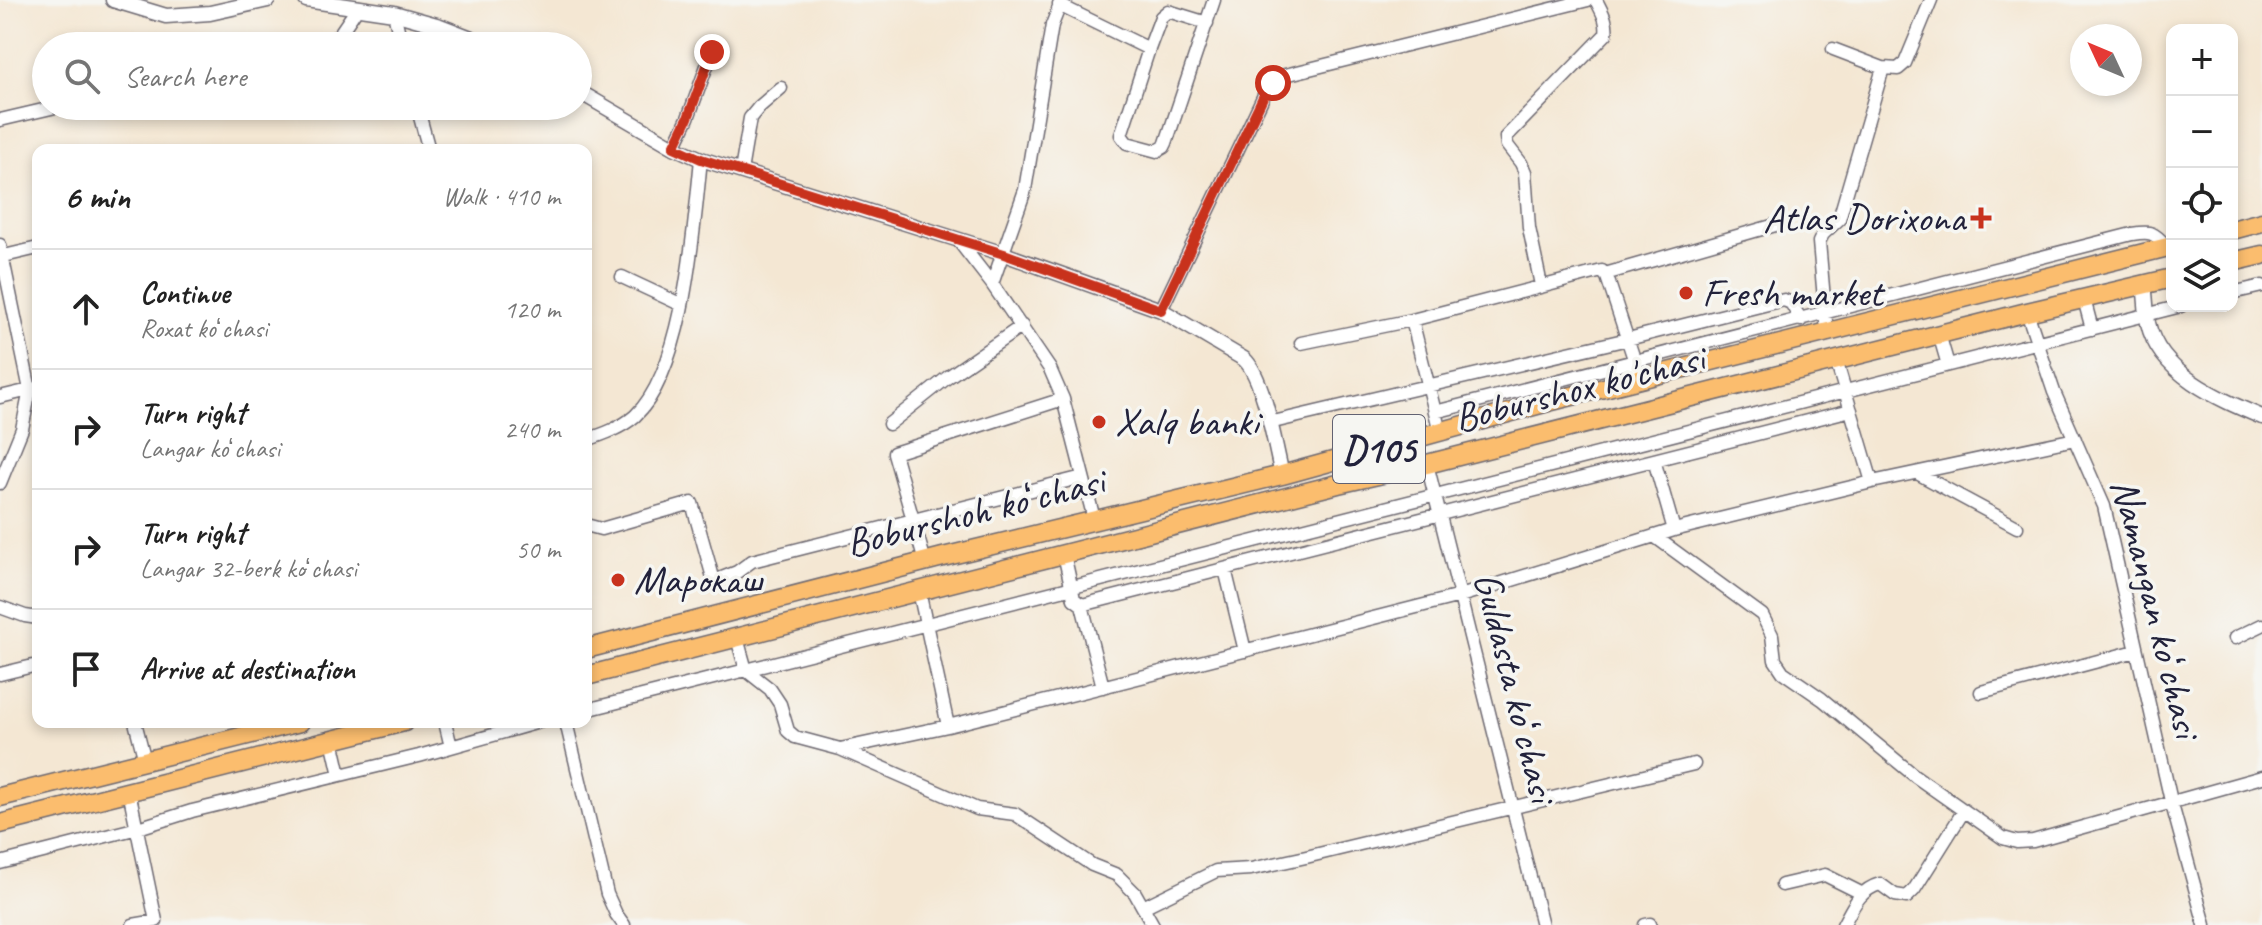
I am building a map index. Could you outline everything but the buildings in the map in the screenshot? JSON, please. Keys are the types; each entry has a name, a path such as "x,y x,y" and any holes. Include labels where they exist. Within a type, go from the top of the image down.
{"main road":[{"path":"2238,228 2262,222"},
{"name":"Boburshoh koʻchasi","path":"592,647 1094,519 1282,475 1440,432 1638,370 1702,354 1827,333 2166,248"},
{"path":"2238,261 2262,255"},
{"name":"Boburshox ko'chasi","path":"592,674 1338,484 2166,280"},
{"path":"0,797 276,728"},
{"path":"0,824 380,728"}],"street":[{"path":"113,0 166,16 210,13 268,0"},
{"path":"306,0 394,13 456,32"},
{"path":"1207,23 1168,11 1161,17 1121,135 1127,143 1157,151 1164,147 1207,23 1214,0"},
{"path":"1161,310 1264,95 1281,76 1588,0"},
{"path":"1541,285 1529,228 1525,172 1507,145 1506,137 1606,34 1605,18 1596,0"},
{"path":"1833,49 1883,68 1898,69 1905,63 1931,0"},
{"path":"992,284 1025,190 1050,36 1060,3 1149,49"},
{"path":"341,32 358,7"},
{"path":"394,13 399,32"},
{"path":"674,147 712,52"},
{"path":"1827,333 1819,242 1839,219 1883,68"},
{"path":"741,171 750,118 781,88"},
{"path":"592,99 674,147 701,159 1004,254 1161,310 1252,366 1282,475"},
{"path":"0,120 32,113"},
{"path":"421,120 427,144"},
{"path":"592,438 609,433 633,417 645,405 659,382 682,305 701,159"},
{"path":"1301,343 1412,320 1599,271 1605,274 1779,224"},
{"path":"1694,323 1702,354 1801,320 2132,234 2154,234 2166,244"},
{"path":"957,239 1050,369 1063,399 1094,519"},
{"path":"32,249 1,253 32,381"},
{"path":"1435,412 1638,370 1605,274"},
{"path":"622,277 682,305"},
{"path":"2144,285 2149,325 2157,345 2169,361 2211,393 2262,417"},
{"path":"2238,292 2262,286"},
{"path":"2084,299 2092,329"},
{"path":"1269,423 1784,300 1791,303 1801,320"},
{"path":"592,708 2166,310"},
{"name":"Namangan koʻchasi","path":"2027,312 2054,392 2104,506 2171,801 2205,925"},
{"path":"1412,320 1440,432"},
{"path":"889,424 948,377 1022,326"},
{"path":"1939,334 1948,365"},
{"path":"1836,360 1872,482"},
{"path":"0,397 32,389"},
{"path":"0,483 32,396"},
{"path":"925,562 894,453 1063,399"},
{"path":"1082,605 1851,410"},
{"path":"840,749 948,726 1460,596 1674,530 1872,482 2075,439"},
{"path":"1654,460 1674,530"},
{"name":"Guldasta koʻchasi","path":"1427,464 1542,925"},
{"path":"1917,473 2017,527"},
{"path":"592,527 601,529 692,503 714,581 737,572 752,561 1083,477"},
{"path":"1654,536 1762,615 1772,635 1775,660 1783,672 1822,699 1915,776 2003,838 2017,842 2033,841 2262,777"},
{"path":"1064,554 1074,599 1082,605 1103,687"},
{"path":"1225,569 1245,651"},
{"path":"919,591 948,726"},
{"path":"0,607 32,617"},
{"path":"2235,638 2262,625"},
{"path":"737,638 746,670 770,689 780,704 788,731 795,737 840,749 977,809 1015,814 1092,865 1117,875 1135,893 1153,925"},
{"path":"1981,692 2136,651"},
{"path":"0,674 32,666"},
{"path":"137,728 145,761"},
{"path":"446,728 451,747"},
{"path":"0,863 518,728"},
{"path":"567,728 607,894 624,925"},
{"path":"332,740 340,775"},
{"path":"1143,907 1216,871 1251,869 1694,764"},
{"path":"129,791 156,921 133,925"},
{"path":"1843,925 1861,893 1869,887 1880,884 1895,895 1907,897 1963,812"},
{"path":"1782,885 1825,875 1861,893"}],"place":[{"name":"Atlas Dorixona","path":"1981,218"},
{"name":"Fresh market","path":"1686,293"},
{"name":"Xalq banki","path":"1099,422"},
{"name":"Марокаш","path":"618,580"}],"route":[{"path":"712,52 674,147 701,159 1004,254 1161,310 1264,95 1273,83"}]}
